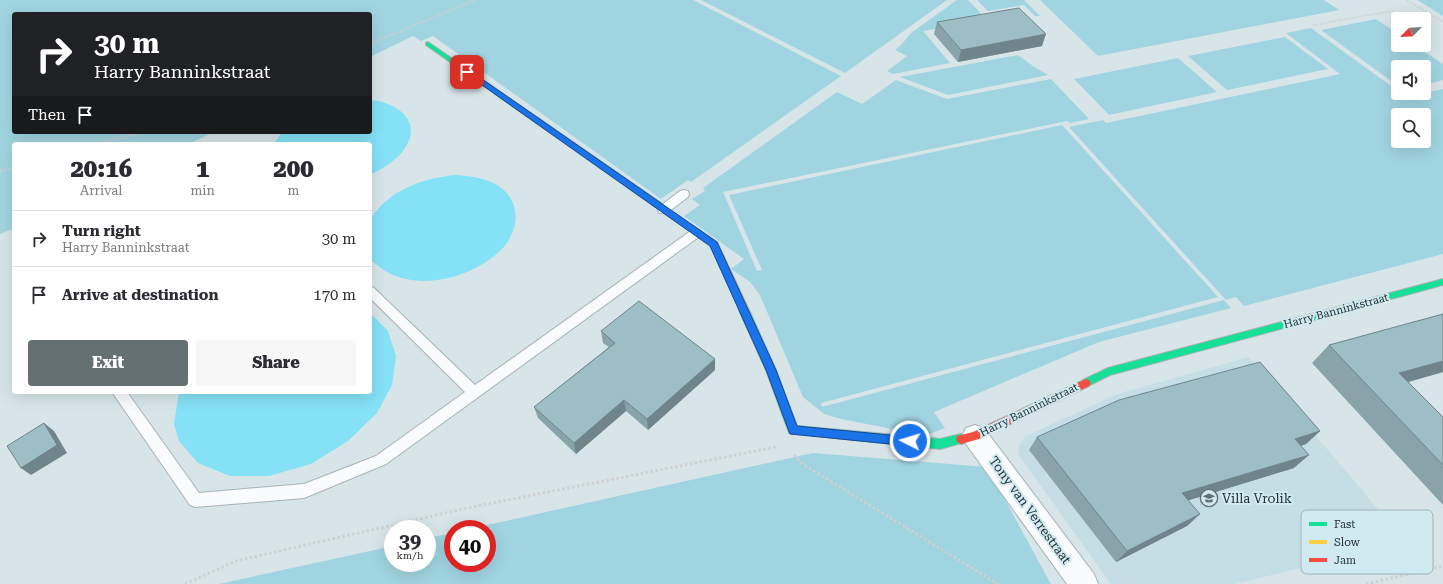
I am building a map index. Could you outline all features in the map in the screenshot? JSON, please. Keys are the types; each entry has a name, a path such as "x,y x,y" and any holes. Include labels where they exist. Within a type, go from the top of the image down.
{"street":[{"path":"428,44 663,210 714,244 771,370 793,430"},
{"name":"Harry Banninkstraat","path":"793,430 940,444 975,436 1108,372 1443,282"},
{"name":"Tony van Verrestraat","path":"975,436 1084,584"}],"lane":[{"path":"663,210 684,194"},
{"path":"119,394 195,500 304,491 381,460 696,233"},
{"path":"372,293 474,392"}],"path":[{"path":"372,43 476,0"},
{"path":"1406,0 1443,22"},
{"path":"1314,25 1391,12"},
{"path":"101,142 135,134"},
{"path":"0,171 12,168"},
{"path":"786,446 793,430"},
{"path":"185,584 236,561 468,508 786,446"},
{"path":"786,446 801,463 998,584"},
{"path":"1433,568 1443,566"},
{"path":"1366,584 1409,574"}],"shaded area":[{"path":"0,0 693,0 841,76 691,182 688,180 661,199 433,36 421,41 413,36 372,56 372,12 12,12 12,134 210,134 193,142 12,142 12,229 0,234"},
{"path":"701,0 947,0 845,73"},
{"path":"957,0 968,0 987,20 923,31 950,63 893,74 887,71 907,56 895,50 911,33"},
{"path":"977,0 1024,0 1040,16 1035,16 1024,5 988,11"},
{"path":"1040,0 1324,0 1339,10 1098,56"},
{"path":"1416,0 1443,0 1443,16 1419,1"},
{"path":"1376,19 1391,29 1391,52 1425,52 1443,64 1443,80 1431,83 1431,60 1391,60 1391,81 1321,30"},
{"path":"1311,28 1391,86 1391,100 1431,100 1431,92 1443,89 1443,254 1244,306 1236,297 1226,300 1069,127 1103,120 1106,123 1340,74 1286,33"},
{"path":"1285,37 1328,69 1227,90 1188,56"},
{"path":"1018,55 1048,75 948,95 900,77"},
{"path":"1178,58 1217,92 1109,115 1074,79"},
{"path":"1051,79 1089,119 1070,123 1067,121 723,192 757,271 762,270 729,195 1062,125 1218,297 821,403 822,407 1224,300 1231,308 1099,342 934,412 945,428 929,434 913,433 841,419 824,414 803,397 760,295 750,282 731,269 744,259 684,216 700,205 692,199 705,191 703,188 837,92 862,104 896,80 947,99"},
{"path":"372,100 390,105 399,110 410,123 411,132 409,141 396,159 372,174 372,142 275,142 281,134 372,134"},
{"path":"456,175 467,176 488,181 497,185 505,191 511,199 514,207 516,216 512,234 501,250 487,261 471,270 453,277 417,281 399,277 383,270 372,260 372,216 395,194 414,184 435,178"},
{"path":"372,315 388,331 396,356 392,385 377,413 348,441 311,464 269,476 230,476 198,463 179,441 174,424 179,394 372,394"},
{"name":"Villa Vrolik","path":"1249,357 1379,510 1301,510 1301,568 1235,584 1111,584 1018,454 1019,446 1026,436 1117,394"},
{"path":"813,453 987,467 1051,584 219,584 384,548 384,572 436,572 436,536 444,535 444,572 496,572 496,523"}],"building":[{"path":"1019,8 1046,34 961,50 937,22"},
{"path":"639,301 715,359 647,419 624,400 574,443 534,407 615,343 601,331"},
{"path":"1443,314 1443,361 1399,373 1443,417 1443,465 1329,345"},
{"path":"1260,362 1320,431 1295,439 1309,455 1182,493 1200,514 1127,551 1037,437 1119,400"},
{"path":"44,423 57,445 21,468 7,446"}],"traffic: fast":[{"path":"428,44 664,209"},
{"path":"1086,383 1108,372 1443,282"},
{"path":"744,310 771,370 793,430 940,444 961,439"}],"traffic: slow":[{"path":"664,209 714,244 744,310"}],"traffic: jam":[{"path":"961,439 975,436 1086,383"}],"place":[{"name":"Villa Vrolik","path":"1209,498"}],"route":[{"path":"467,72 696,233 714,244 771,370 793,430 910,441"}]}
